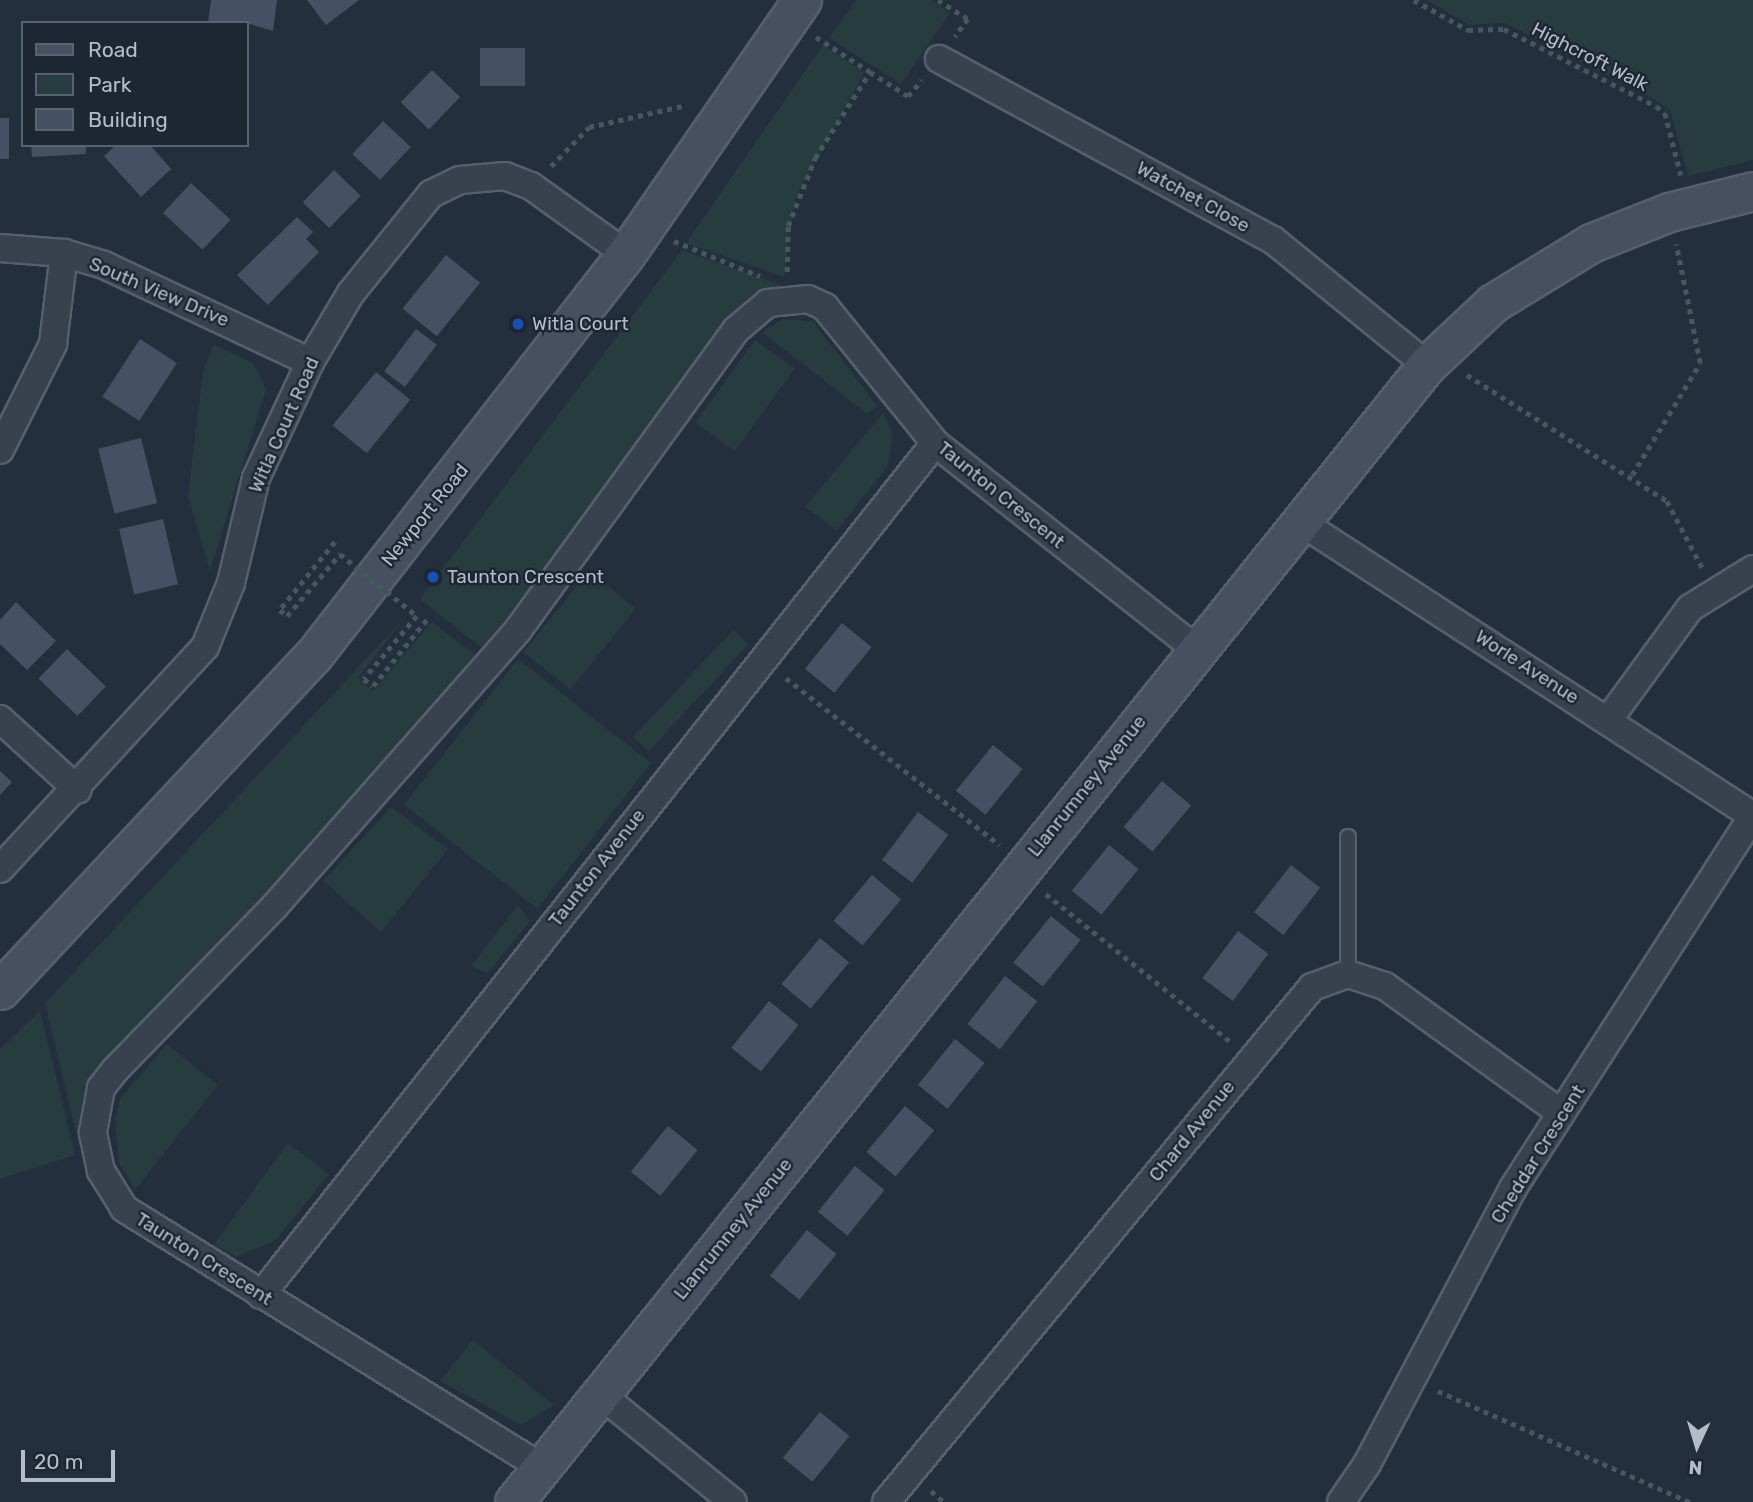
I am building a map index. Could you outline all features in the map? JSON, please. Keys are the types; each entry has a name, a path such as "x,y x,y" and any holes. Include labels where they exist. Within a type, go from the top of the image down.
{"street":[{"name":"Newport Road","path":"0,990 313,656 647,225 734,94 795,10"},
{"name":"Watchet Close","path":"939,59 1273,240 1434,358"},
{"name":"Witla Court Road","path":"0,869 78,790 205,647 231,583 256,478 310,362 358,283 431,194 488,174 531,186 625,254"},
{"name":"Llanrumney Avenue","path":"514,1502 1299,521 1434,358 1519,285 1591,243 1680,209 1753,191"},
{"name":"South View Drive","path":"0,248 64,253 176,295 310,362"},
{"path":"0,450 53,345 64,253"},
{"name":"Taunton Crescent","path":"541,1467 148,1226 111,1192 93,1132 101,1088 371,801 518,630 736,330 787,291 825,307 935,443 1197,650"},
{"name":"Taunton Avenue","path":"261,1295 761,658 935,443"},
{"name":"Worle Avenue","path":"1299,521 1609,719 1753,816"},
{"path":"1609,719 1673,626 1713,588 1753,569"},
{"path":"0,719 78,790"},
{"name":"Cheddar Crescent","path":"1341,1502 1412,1381 1560,1112 1753,816"},
{"path":"1348,974 1385,986 1560,1112"},
{"name":"Chard Avenue","path":"886,1502 1312,987 1348,974"},
{"path":"600,1394 733,1502"}],"lane":[{"path":"1348,837 1348,974"}],"path":[{"path":"795,10 870,72 908,96 968,19 938,0"},
{"name":"Highcroft Walk","path":"1413,0 1468,30 1504,29 1665,113 1700,363 1632,475"},
{"path":"647,225 787,291 788,226 814,158 870,72"},
{"path":"531,186 589,127 734,94"},
{"path":"1434,358 1462,371 1632,475 1667,501 1713,588"},
{"path":"335,542 280,610 287,616 340,554 417,616 364,679 373,687 428,618"},
{"path":"761,658 1022,868 1251,1058"},
{"path":"1412,1381 1690,1502"}],"green space":[{"path":"856,0 931,0 950,13 901,84 829,38"},
{"path":"1426,0 1753,0 1753,160 1688,176 1670,110 1657,101 1505,23 1470,25"},
{"path":"823,45 864,73 795,199 784,277 686,243"},
{"path":"682,250 781,285 729,316 692,374 483,649 420,599"},
{"path":"783,319 813,321 877,406 867,414 762,332"},
{"path":"755,340 795,369 735,451 695,423"},
{"path":"213,344 253,363 266,389 210,571 188,496 203,372"},
{"path":"883,413 893,434 888,466 837,530 805,507"},
{"path":"589,571 636,609 570,690 524,652"},
{"path":"407,615 358,678 373,691 432,622 478,657 362,793 122,1044 82,1128 80,1148 45,1003"},
{"path":"733,630 748,644 649,751 633,737"},
{"path":"518,659 651,763 537,909 404,805"},
{"path":"391,807 448,849 381,932 323,881"},
{"path":"518,905 530,921 488,973 471,966"},
{"path":"40,1011 75,1155 0,1179 0,1049"},
{"path":"167,1044 218,1085 135,1190 119,1163 115,1119 121,1097"},
{"path":"288,1143 329,1174 276,1240 236,1257 214,1244"},
{"path":"473,1340 554,1405 521,1425 440,1381"}],"building":[{"path":"211,0 277,0 273,31 248,23 248,21 208,21"},
{"path":"307,0 359,0 326,25"},
{"path":"480,48 525,48 525,86 480,86"},
{"path":"432,70 460,97 429,129 401,102"},
{"path":"0,118 9,118 9,159 0,159"},
{"path":"383,121 411,147 380,180 352,154"},
{"path":"31,147 86,147 86,154 32,157"},
{"path":"114,147 152,147 171,169 141,197 104,156"},
{"path":"334,170 361,196 329,228 303,202"},
{"path":"191,183 230,220 203,250 163,213"},
{"path":"297,217 313,232 306,239 319,252 268,305 237,275"},
{"path":"446,255 480,283 437,336 403,309"},
{"path":"416,329 437,345 405,387 384,371"},
{"path":"140,339 177,363 139,421 102,397"},
{"path":"376,372 410,400 367,453 333,426"},
{"path":"141,438 157,503 115,514 98,449"},
{"path":"163,519 178,584 134,594 119,529"},
{"path":"16,602 56,641 27,670 0,644 0,620"},
{"path":"842,623 872,647 834,693 805,669"},
{"path":"67,649 106,687 77,716 39,678"},
{"path":"993,745 1023,769 985,815 956,791"},
{"path":"0,771 12,782 0,795"},
{"path":"1162,781 1191,805 1153,851 1123,827"},
{"path":"918,812 948,835 912,883 882,860"},
{"path":"1109,845 1139,869 1101,915 1072,891"},
{"path":"1291,865 1320,888 1283,935 1254,912"},
{"path":"872,875 901,899 863,945 833,921"},
{"path":"1051,916 1081,940 1043,987 1013,963"},
{"path":"1238,931 1268,954 1233,1001 1202,978"},
{"path":"820,938 849,962 811,1008 781,984"},
{"path":"1005,976 1037,1001 1000,1049 967,1024"},
{"path":"769,1001 799,1025 761,1072 731,1048"},
{"path":"955,1039 985,1063 947,1109 918,1085"},
{"path":"905,1106 934,1130 896,1176 866,1152"},
{"path":"668,1126 698,1150 660,1196 631,1172"},
{"path":"855,1166 885,1190 847,1236 818,1212"},
{"path":"807,1230 837,1254 799,1300 770,1276"},
{"path":"820,1412 850,1436 812,1482 783,1458"}],"place":[{"name":"Witla Court","path":"518,324"},
{"name":"Taunton Crescent","path":"433,577"}]}
